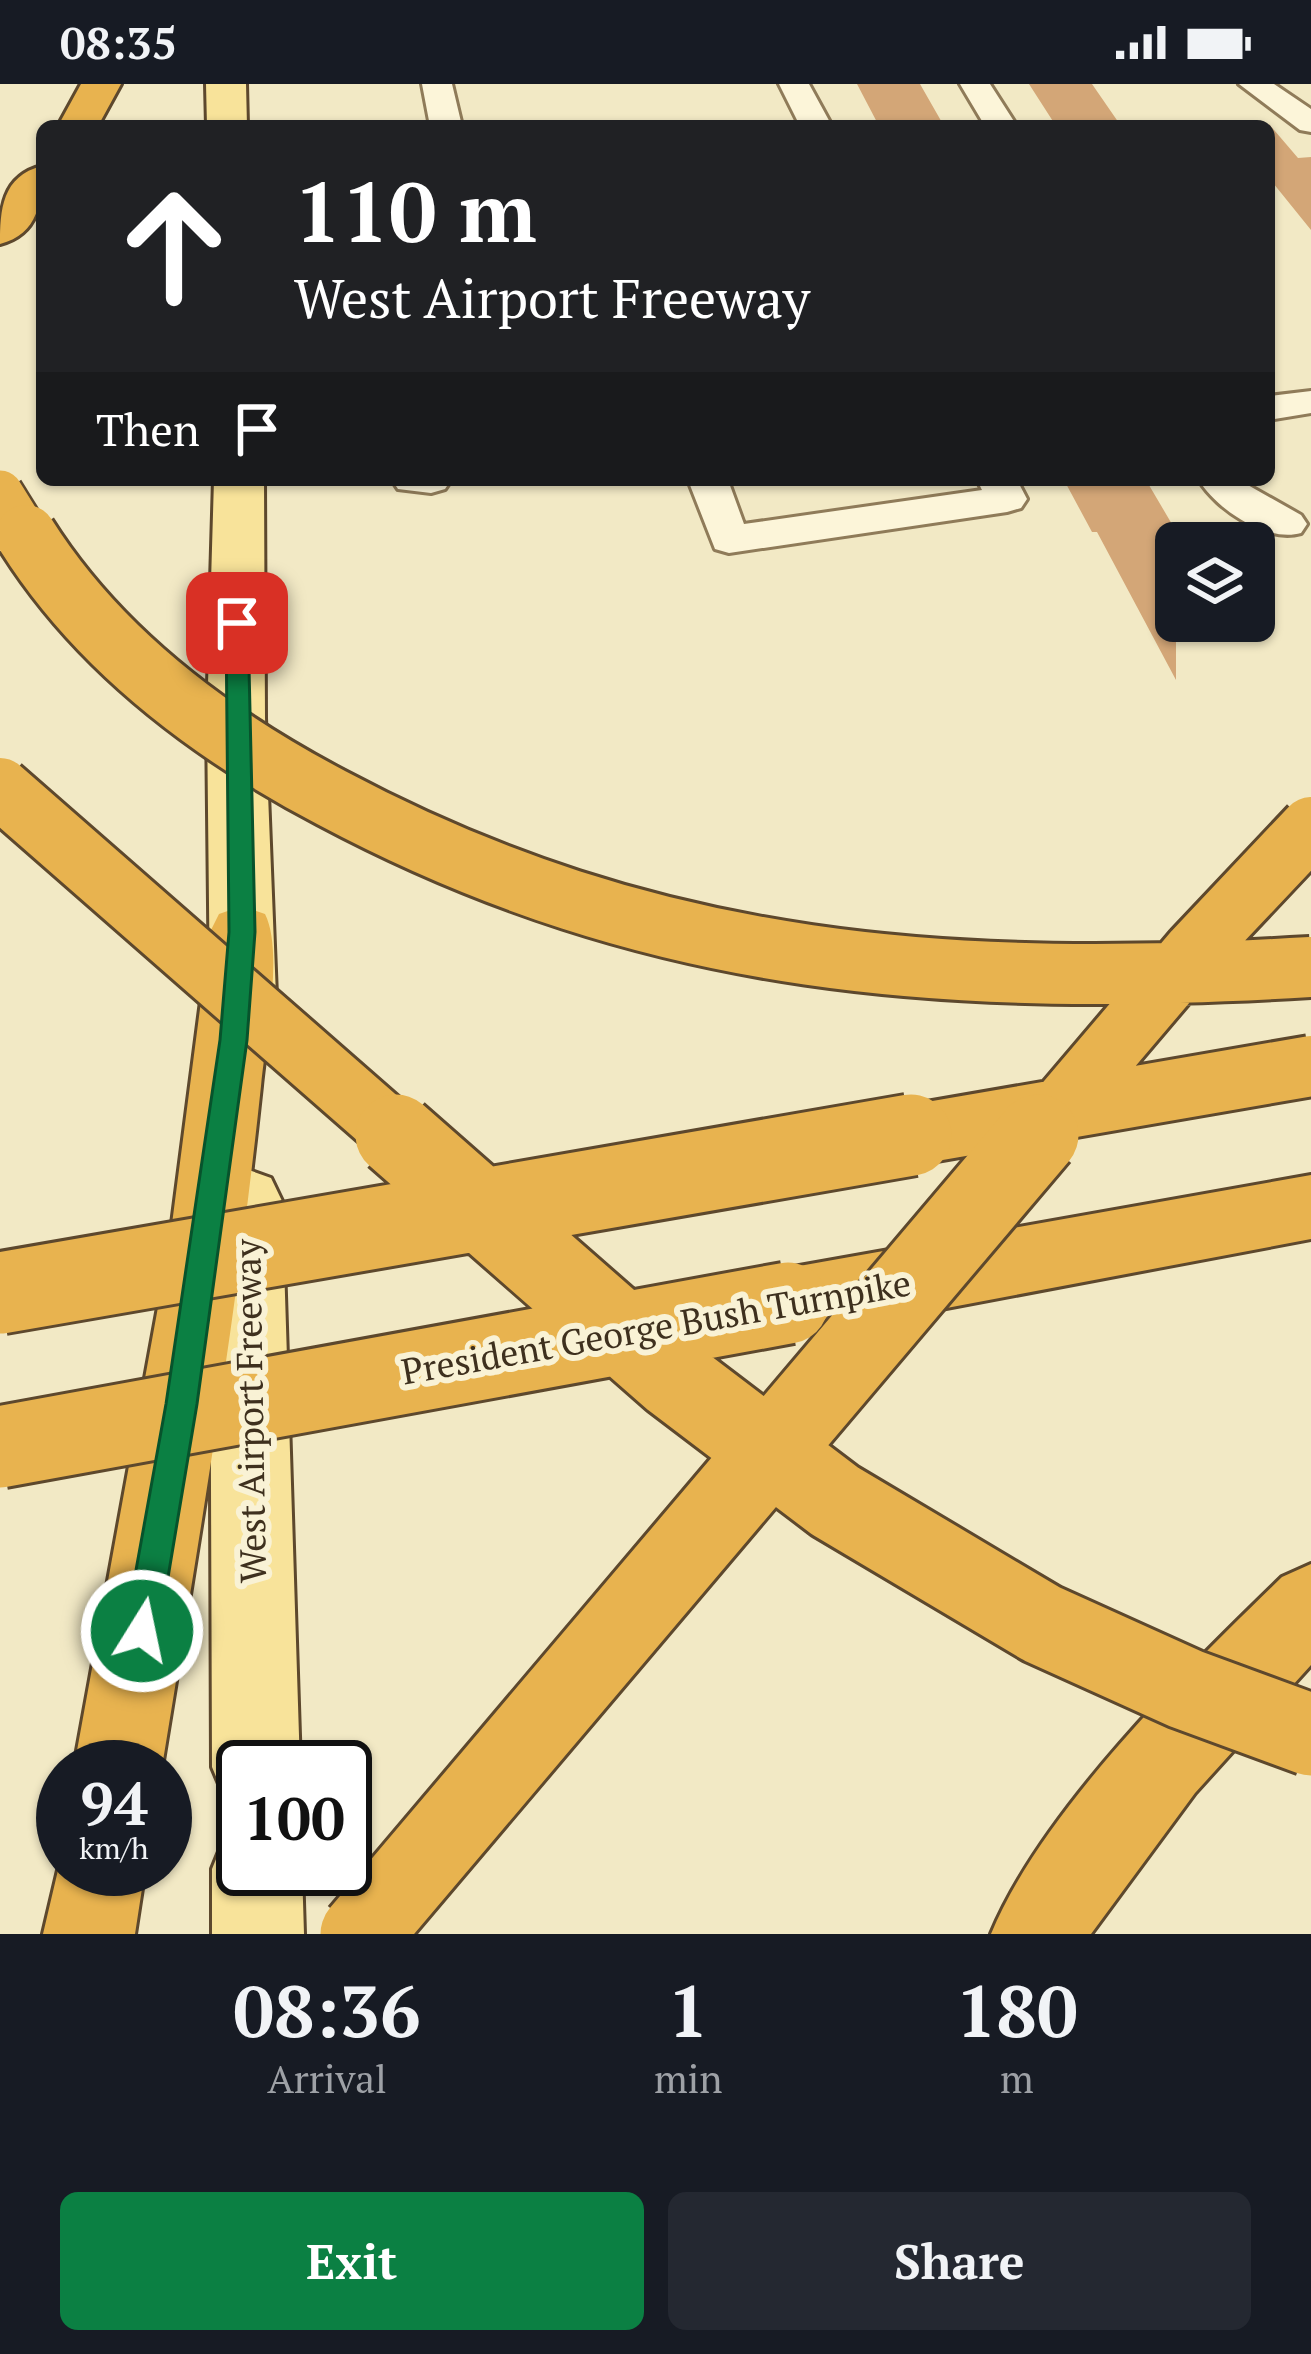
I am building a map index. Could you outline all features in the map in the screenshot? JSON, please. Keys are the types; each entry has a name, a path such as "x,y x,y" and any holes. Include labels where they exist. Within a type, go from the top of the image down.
{"highway":[{"path":"80,120 101,84"},
{"path":"0,231 36,186"},
{"path":"0,493 52,575 99,628 226,737 326,797 442,851 552,893 670,930 804,955 957,973 1137,978 1311,967"},
{"path":"0,788 673,1378 835,1501 1042,1624 1186,1689 1311,1735"},
{"path":"361,1934 1101,1059 1235,904 1311,827"},
{"path":"123,1740 182,1404 233,1040 242,932"},
{"path":"0,1293 1311,1066"},
{"name":"President George Bush Turnpike","path":"0,1448 1311,1207"},
{"path":"1036,1934 1142,1788 1238,1677 1311,1606"},
{"path":"88,1934 95,1896"}],"main road":[{"path":"226,84 227,120"},
{"name":"West Airport Freeway","path":"239,486 236,718 256,1740"},
{"path":"257,1896 258,1934"}],"street":[{"path":"436,84 445,120"},
{"path":"794,84 813,120"},
{"path":"975,84 997,120"},
{"path":"1254,84 1311,123"},
{"path":"1275,407 1311,402"},
{"path":"710,486 729,540 1007,499 1001,486"},
{"path":"1222,486 1287,524"}],"building":[{"path":"857,84 920,84 941,120 876,120"},
{"path":"1029,84 1092,84 1117,120 1052,120"},
{"path":"1275,131 1298,158 1311,157 1311,230 1275,185"},
{"path":"1067,486 1150,486 1171,522 1155,522 1155,641 1097,532 1092,532"},
{"path":"1156,642 1176,642 1176,680"}],"route":[{"path":"142,1631 182,1404 233,1040 242,932 237,623"}]}
